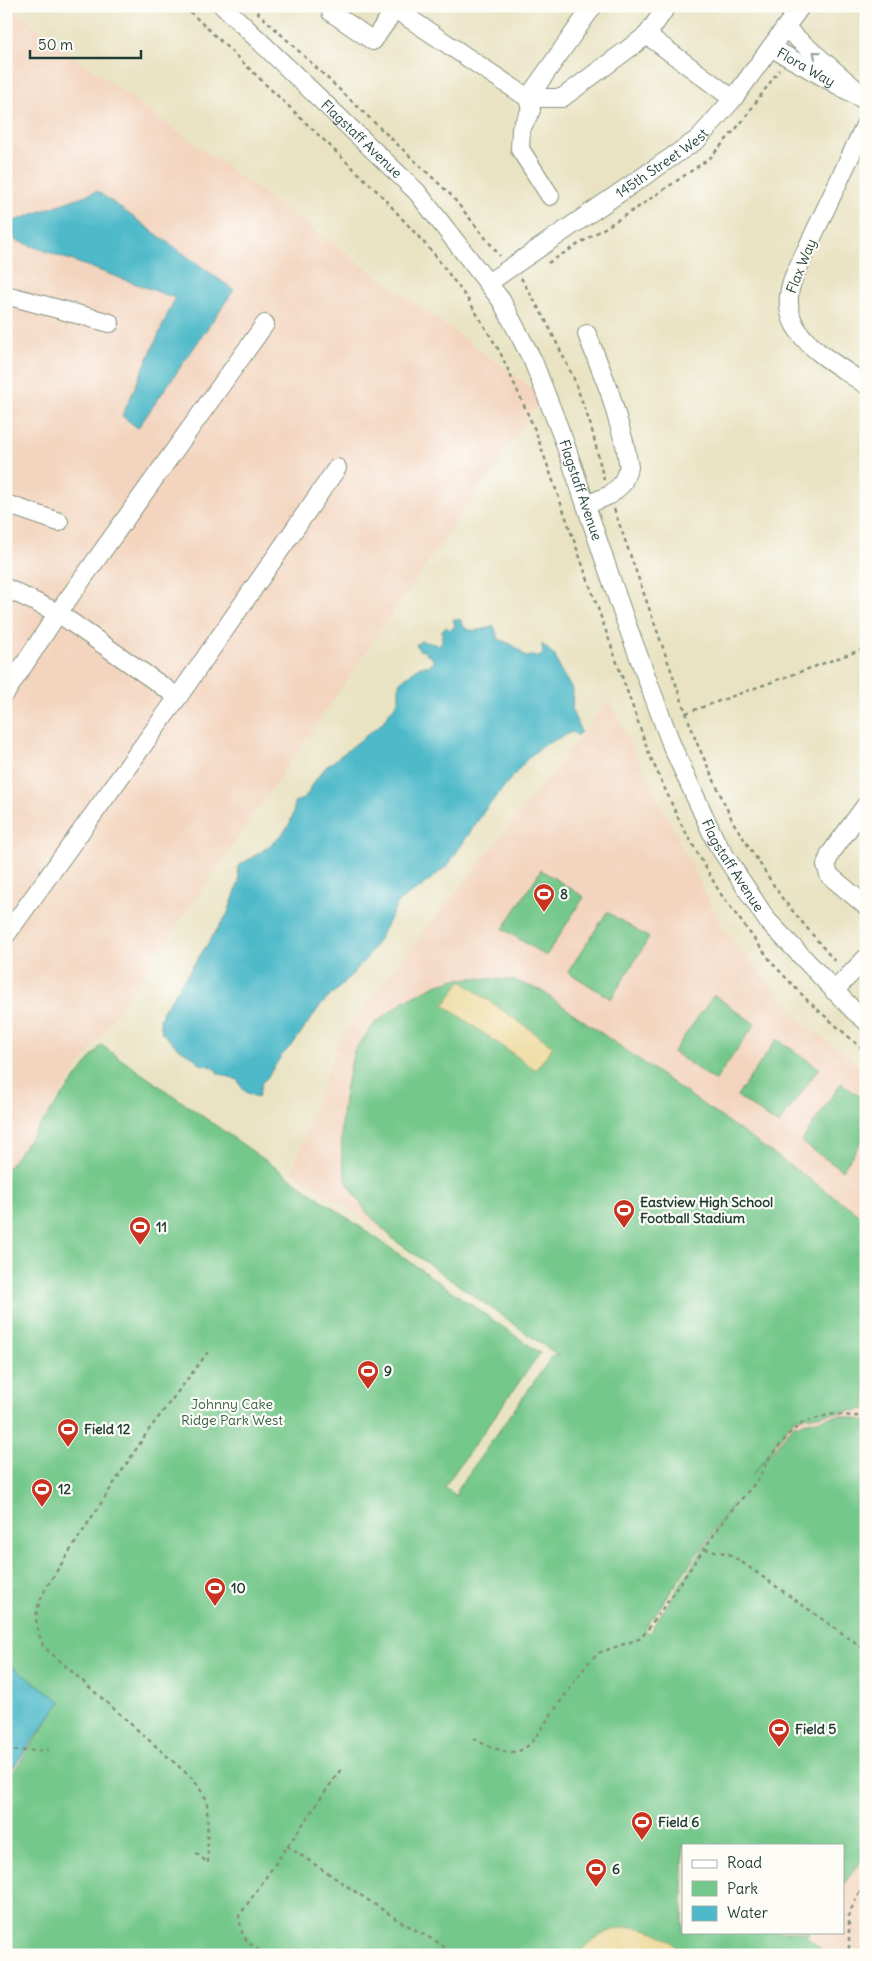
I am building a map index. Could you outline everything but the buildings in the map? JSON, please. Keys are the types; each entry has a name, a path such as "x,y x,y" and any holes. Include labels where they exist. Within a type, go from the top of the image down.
{"street":[{"name":"Flagstaff Avenue","path":"223,6 417,192 501,300 533,361 564,441 624,617 672,746 716,842 767,920 834,991 866,1021"},
{"path":"335,6 331,12 373,41 396,8 528,98 562,98 647,35 667,6"},
{"path":"528,98 593,6"},
{"name":"145th Street West","path":"488,283 698,139 733,99 801,6"},
{"name":"Flora Way","path":"785,28 842,75 866,100"},
{"path":"647,35 733,99"},
{"name":"Flora Way","path":"772,48 866,100"},
{"path":"528,98 532,110 521,129 520,149 550,196"},
{"name":"Flax Way","path":"866,123 794,276 788,294 788,304 792,320 804,340 866,385"},
{"path":"6,295 110,323"},
{"path":"6,692 58,613 265,324"},
{"path":"586,505 610,496 622,484 630,466 609,390 587,334"},
{"path":"6,935 178,697 337,468"},
{"path":"6,504 59,522"},
{"path":"6,588 58,613 178,697"},
{"path":"866,805 830,854 826,865 829,875 866,906"},
{"path":"834,991 866,958"}],"path":[{"path":"184,6 380,194 434,254 468,301 500,352 535,430 650,756 680,822 720,893 773,964 809,1002 866,1052"},
{"path":"251,6 450,194 493,249 524,282 574,379 591,426 601,470 696,742 733,822 782,898 836,963 866,990"},
{"path":"686,713 866,648"},
{"path":"196,1853 208,1863 207,1800 194,1780 43,1646 37,1630 36,1610 47,1586 148,1431 208,1352"},
{"path":"474,1738 485,1745 506,1752 516,1752 531,1743 587,1664 598,1653 639,1639 646,1632 728,1516 757,1481 770,1457 790,1433 802,1423 831,1414 866,1417"},
{"path":"705,1549 729,1554 866,1650"},
{"path":"6,1751 49,1750"},
{"path":"266,1955 246,1940 241,1930 239,1916 342,1769"},
{"path":"287,1846 398,1920 437,1942 455,1955"},
{"path":"854,1955 849,1950 849,1914 866,1878"}],"shaded area":[{"path":"6,6 10,6 61,47 543,396 6,1173"},
{"name":"Eastview High School Football Stadium","path":"609,701 724,931 806,1026 866,1070 866,1421 839,1415 744,1486 393,1239 292,1171 339,1039"},
{"path":"866,1854 866,1955 828,1955 806,1936 808,1934 844,1934 844,1884"}],"green space":[{"name":"8","path":"541,870 584,897 546,956 503,929"},
{"name":"8","path":"607,912 649,938 611,999 568,972"},
{"name":"Johnny Cake Ridge Park West","path":"475,978 513,980 540,990 866,1219 866,1409 795,1418 753,1474 794,1425 840,1415 866,1421 866,1854 844,1884 844,1844 682,1844 682,1934 808,1934 806,1936 828,1955 6,1955 6,1783 61,1701 6,1663 6,1170 101,1045 540,1353 444,1487 457,1496 457,1490 553,1355 559,1356 393,1239 366,1212 347,1182 342,1159 341,1125 345,1090 354,1051 374,1024 404,1001 436,985 455,979","holes":["733,1502 733,1503 649,1633 645,1629"]},
{"path":"714,995 755,1024 715,1081 673,1052"},
{"path":"777,1039 819,1068 778,1125 737,1096"},
{"path":"841,1083 866,1101 866,1135 842,1170 801,1142"}],"sand":[{"path":"461,981 553,1046 536,1070 444,1005"},
{"path":"626,1927 650,1931 665,1937 682,1955 578,1955 599,1936 612,1930"}],"water":[{"path":"97,191 234,290 138,428 122,416 175,298 15,240 11,222"},
{"path":"453,619 461,620 465,628 472,630 494,626 499,639 517,648 525,657 539,657 543,653 542,644 555,656 560,670 573,690 572,711 581,732 577,735 572,732 542,746 527,759 485,810 448,865 421,887 399,901 378,941 367,957 349,978 320,1006 293,1044 281,1056 267,1078 262,1082 258,1097 251,1095 245,1092 238,1080 218,1073 213,1067 200,1064 192,1056 178,1048 162,1033 160,1020 163,1011 228,913 239,882 238,866 267,848 276,840 290,823 294,802 303,799 325,768 381,724 399,700 399,683 420,666 433,664 433,659 424,651 419,650 416,645 421,641 439,645 442,641 442,630 446,627 450,630 455,626"},
{"path":"6,1663 61,1701 6,1778"}],"place":[{"name":"8","path":"544,913"},
{"name":"Eastview High School Football Stadium","path":"624,1229"},
{"name":"11","path":"140,1246"},
{"name":"9","path":"368,1390"},
{"name":"Field 12","path":"68,1448"},
{"name":"12","path":"42,1508"},
{"name":"10","path":"215,1607"},
{"name":"Field 5","path":"779,1748"},
{"name":"Field 6","path":"642,1841"},
{"name":"6","path":"596,1888"}]}
